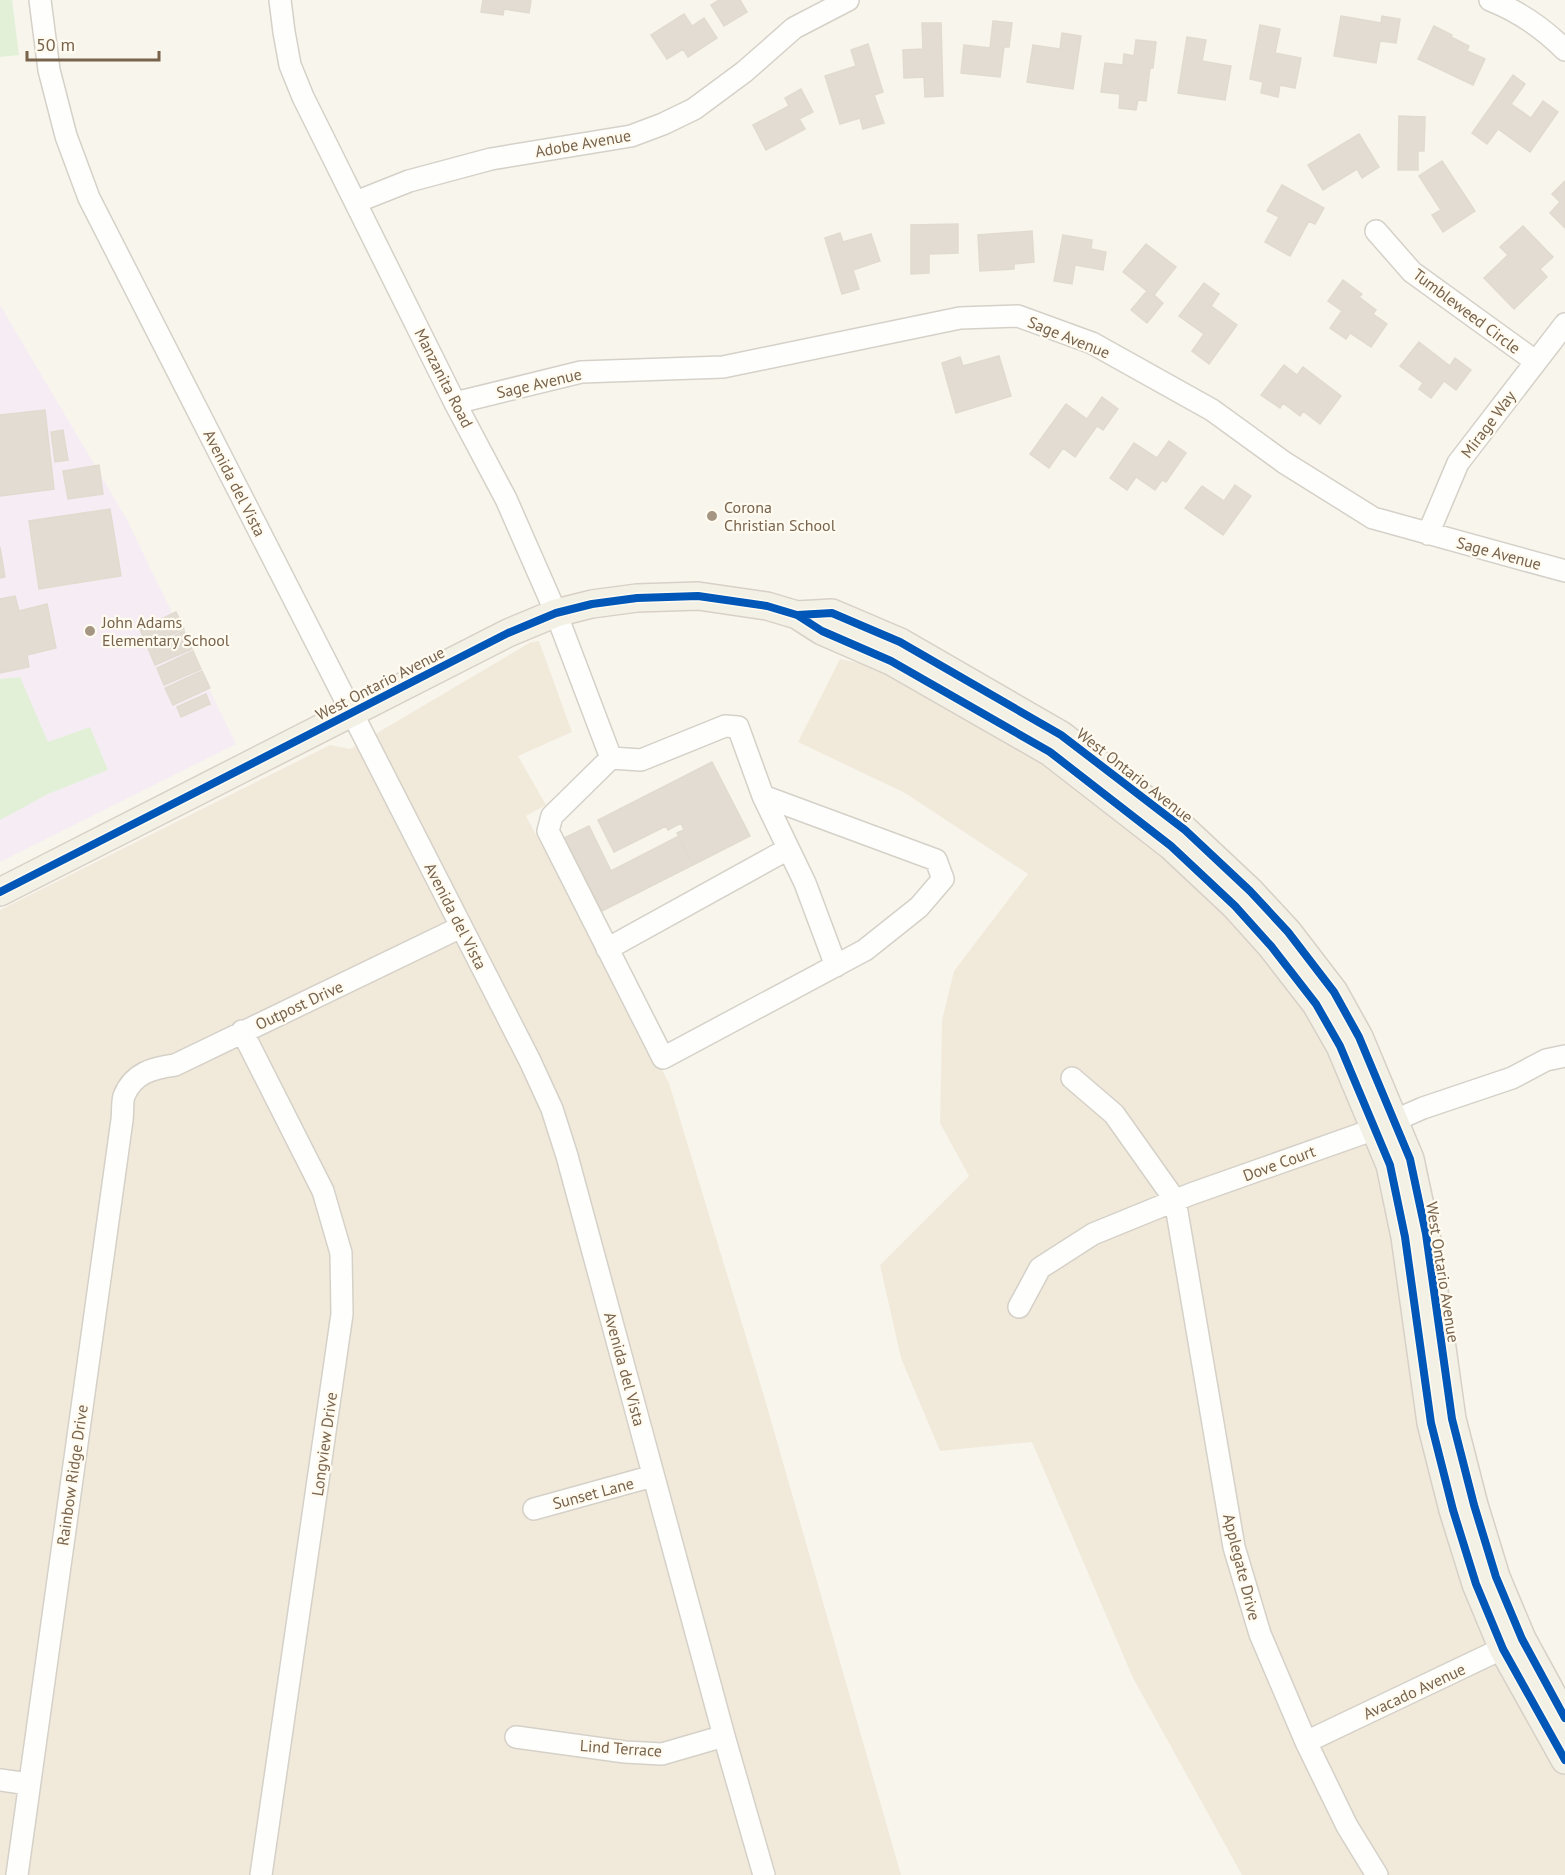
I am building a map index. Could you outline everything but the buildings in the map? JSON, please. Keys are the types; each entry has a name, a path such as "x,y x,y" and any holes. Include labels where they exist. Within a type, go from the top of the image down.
{"main road":[{"name":"West Ontario Avenue","path":"0,892 508,633 556,613 592,604 638,598 698,596 767,606 797,615 822,631 891,661 1050,752 1171,846 1235,906 1271,946 1316,1004 1384,1125 1405,1237 1431,1424 1453,1510 1476,1584 1513,1644 1565,1718"},
{"name":"West Ontario Avenue","path":"1513,1644 1565,1760"}],"street":[{"name":"Avenida del Vista","path":"40,0 49,70 66,136 89,198 530,1061 552,1109 567,1156 724,1736 764,1875"},
{"name":"Manzanita Road","path":"280,0 290,65 303,97 455,403 506,500 556,613 611,758"},
{"name":"Adobe Avenue","path":"356,202 409,181 491,159 631,136 663,124 694,109 744,72 794,28 848,0"},
{"path":"1490,0 1506,6 1550,36 1565,50"},
{"name":"Tumbleweed Circle","path":"1376,231 1412,272 1535,362"},
{"name":"Sage Avenue","path":"455,403 581,372 723,367 960,318 1018,316 1092,343 1202,405 1285,464 1372,518 1565,571"},
{"name":"Mirage Way","path":"1428,534 1458,463 1565,324"},
{"path":"763,796 936,860 943,879 919,907 865,951 663,1058 548,831 552,816 611,758 642,760 725,726 738,727 763,796 805,883 836,966"},
{"path":"607,949 788,849"},
{"name":"Outpost Drive","path":"135,1078 153,1068 175,1065 461,927"},
{"name":"Longview Drive","path":"242,1031 323,1191 341,1253 342,1314 261,1875"},
{"name":"Dove Court","path":"1019,1307 1040,1268 1093,1234 1174,1200 1384,1125 1423,1108 1512,1078 1546,1060 1565,1056"},
{"name":"Rainbow Ridge Drive","path":"17,1875 124,1097 135,1078"},
{"path":"1072,1078 1114,1114 1174,1200"},
{"name":"Applegate Drive","path":"1174,1200 1234,1547 1260,1634 1306,1742 1347,1827 1377,1875"},
{"name":"Sunset Lane","path":"534,1509 653,1476"},
{"name":"Avacado Avenue","path":"1306,1742 1513,1644"},
{"name":"Lind Terrace","path":"516,1737 625,1752 662,1754 724,1736"},
{"path":"0,1780 29,1784"}],"shaded area":[{"name":"John Adams Elementary School","path":"0,305 126,518 236,744 0,862"},
{"path":"539,641 572,732 518,756 546,805 526,816 669,1083 764,1396 901,1875 0,1875 0,910 330,745 350,749 531,642"},
{"path":"840,659 883,668 1054,768 1204,889 1311,1011 1385,1178 1505,1678 1565,1776 1565,1875 1242,1875 1133,1678 1032,1442 940,1451 901,1358 880,1265 969,1176 940,1123 942,1020 954,971 1028,874 905,793 798,742"}],"green space":[{"path":"0,0 12,0 19,55 0,57"},
{"path":"20,677 48,742 90,727 108,770 48,794 0,820 0,679"}],"cycle path":[{"path":"0,892 508,633 556,613 592,604 637,598 698,596 767,606 797,615 822,631 891,661 1050,752 1171,846 1235,906 1271,946 1316,1004 1340,1046 1390,1165 1405,1237 1431,1423 1453,1510 1476,1584 1503,1649 1565,1760"},
{"path":"797,615 832,613 900,642 1061,735 1185,830 1250,891 1288,932 1334,992 1359,1037 1410,1159 1426,1234 1452,1419 1474,1505 1496,1577 1522,1639 1565,1718"}],"place":[{"name":"Corona Christian School","path":"712,516"},
{"name":"John Adams Elementary School","path":"90,631"}]}
